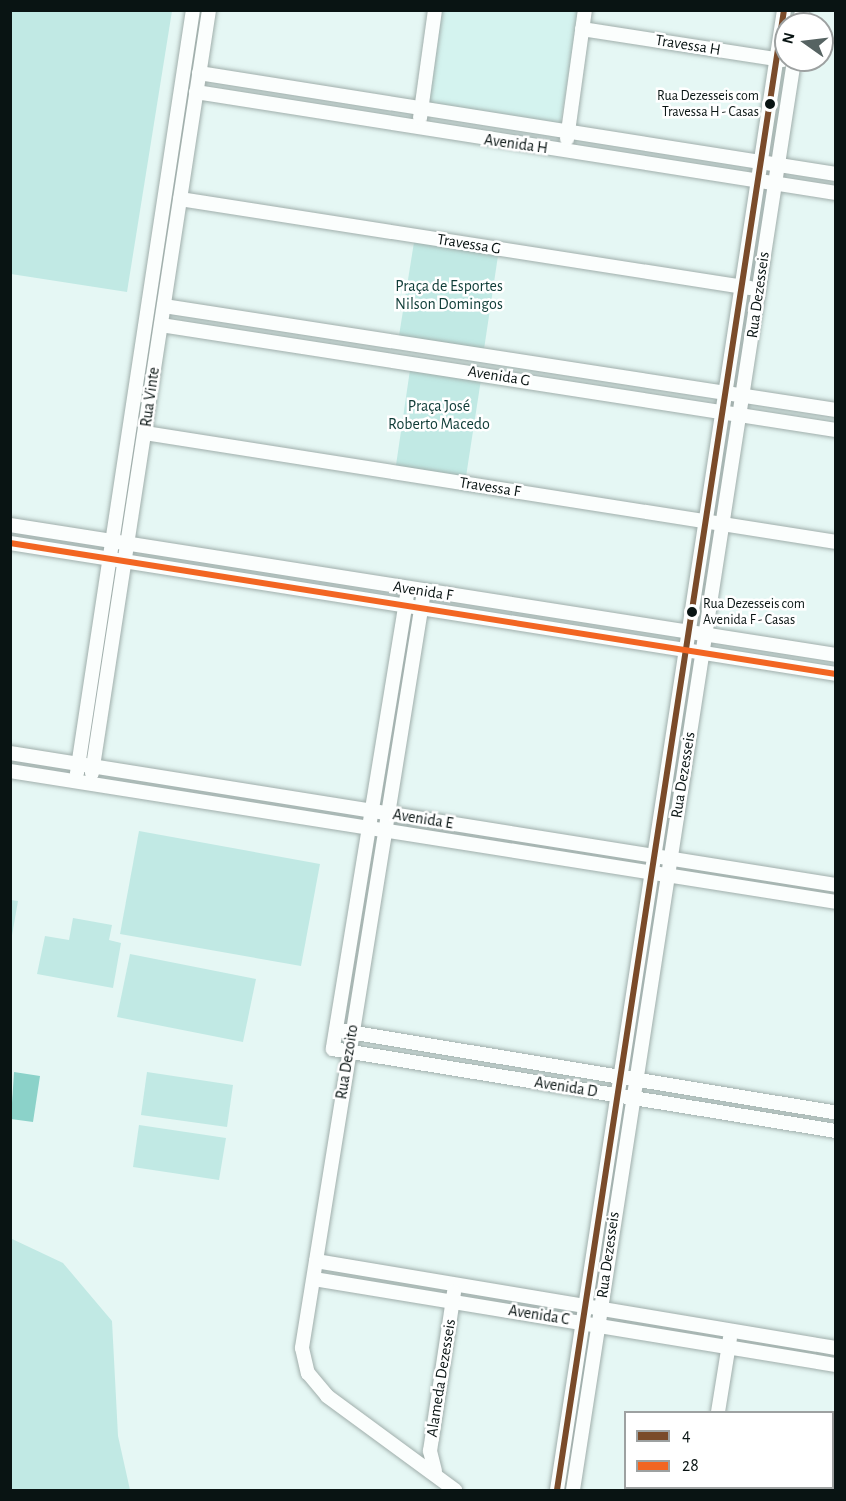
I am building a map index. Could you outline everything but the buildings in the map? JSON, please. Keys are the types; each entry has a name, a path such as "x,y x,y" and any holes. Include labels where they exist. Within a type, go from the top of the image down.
{"street":[{"name":"Rua Vinte","path":"76,781 193,10"},
{"name":"Rua Vinte","path":"90,783 209,10"},
{"path":"418,129 435,10"},
{"path":"565,151 585,10"},
{"name":"Travessa H","path":"582,29 774,59"},
{"name":"Rua Dezesseis","path":"558,1491 615,1095 774,72"},
{"name":"Rua Dezesseis","path":"573,1491 631,1098 792,72"},
{"name":"Avenida H","path":"199,73 421,111 836,174"},
{"name":"Avenida H","path":"196,92 418,129 836,193"},
{"name":"Travessa G","path":"180,199 759,289"},
{"name":"Avenida G","path":"164,306 832,409"},
{"name":"Avenida G","path":"161,325 831,429"},
{"path":"434,366 437,348"},
{"path":"831,429 832,409"},
{"name":"Travessa F","path":"145,433 836,542"},
{"name":"Avenida F","path":"10,525 836,655"},
{"name":"Avenida F","path":"10,543 836,674"},
{"name":"Rua Dezoito","path":"408,589 380,812 384,831 302,1348 308,1373 343,1408 435,1471 455,1491"},
{"name":"Rua Dezoito","path":"333,1049 370,829 380,812 424,591"},
{"name":"Avenida E","path":"10,753 836,885"},
{"name":"Avenida E","path":"10,771 836,902"},
{"name":"Avenida D","path":"336,1030 836,1113"},
{"name":"Avenida D","path":"333,1049 836,1131"},
{"name":"Avenida C","path":"316,1261 836,1348"},
{"name":"Avenida C","path":"314,1279 836,1365"},
{"name":"Alameda Dezesseis","path":"435,1471 430,1451 455,1285"},
{"path":"718,1411 732,1330"}],"shaded area":[{"path":"439,11 579,11 560,125 427,102"}],"green space":[{"path":"10,11 172,11 127,292 11,274"},
{"name":"Praça de Esportes Nilson Domingos","path":"415,236 499,249 483,356 398,342"},
{"name":"Praça José Roberto Macedo","path":"411,363 482,373 465,483 395,472"},
{"path":"139,831 320,864 301,966 120,934"},
{"path":"10,900 18,901 11,941"},
{"path":"73,918 112,925 109,940 121,943 113,988 37,974 45,936 69,940"},
{"path":"130,954 256,979 243,1042 117,1017"},
{"path":"147,1072 233,1085 227,1127 141,1115"},
{"path":"139,1125 226,1138 219,1180 133,1167"},
{"path":"10,1238 63,1263 112,1321 118,1436 130,1490 11,1490"}],"water":[{"path":"14,1072 40,1076 33,1122 11,1119"}],"transit line":[{"name":"4","path":"557,1490 784,10"},
{"name":"28","path":"10,543 836,674"}],"place":[{"name":"Rua Dezesseis com Travessa H - Casas","path":"770,104"},
{"name":"Rua Dezesseis com Avenida F - Casas","path":"692,612"}]}
